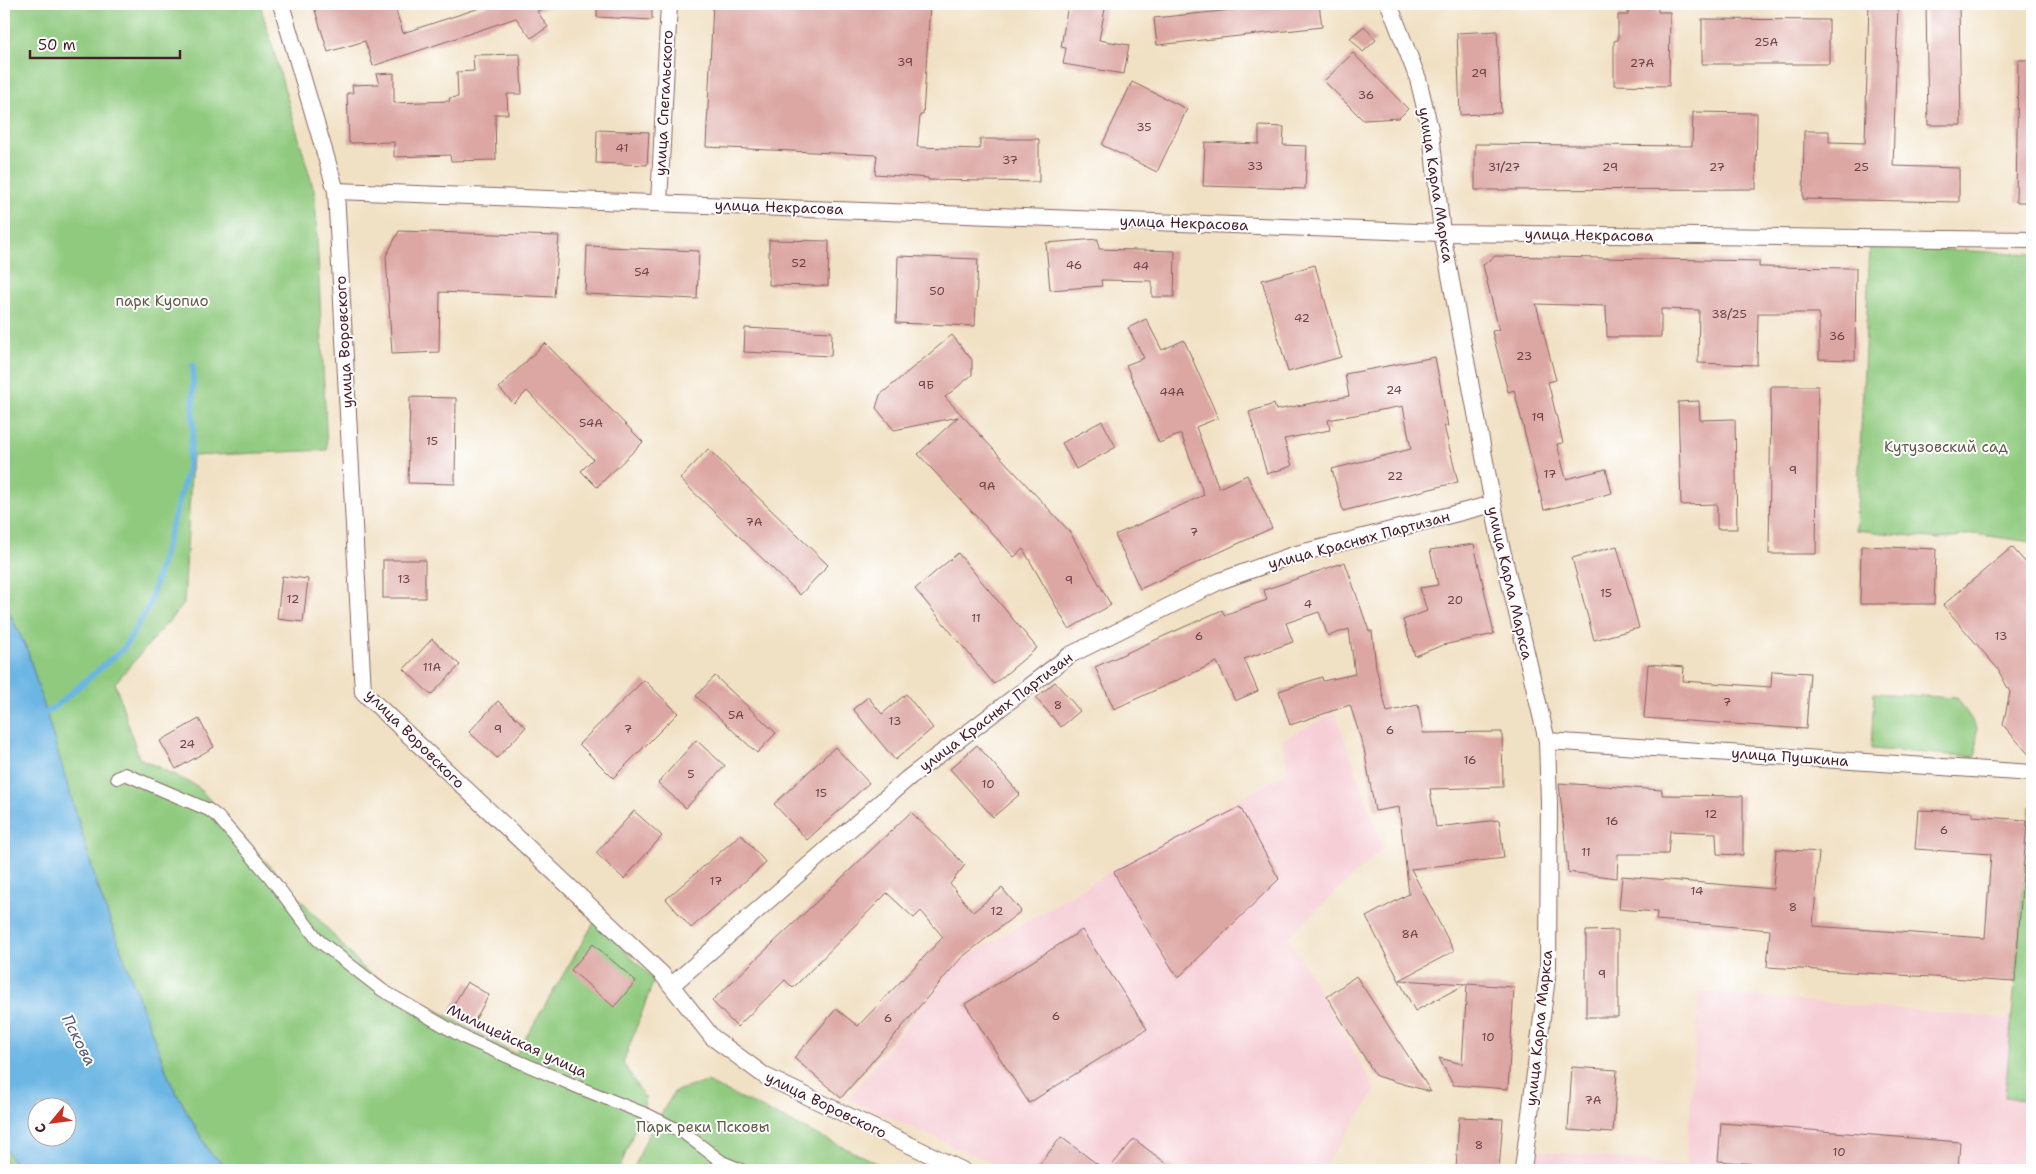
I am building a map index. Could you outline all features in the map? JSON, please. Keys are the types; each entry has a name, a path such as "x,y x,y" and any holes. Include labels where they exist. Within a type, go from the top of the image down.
{"street":[{"name":"улица Воровского","path":"281,4 336,192 364,692 672,985 712,1037 765,1076 962,1170"},
{"name":"улица Спегальского","path":"659,203 669,4"},
{"name":"улица Карла Маркса","path":"1389,4 1418,79 1431,133 1442,233 1493,504 1547,741 1549,802 1548,970 1522,1170"},
{"name":"улица Некрасова","path":"336,192 1442,233 2032,240"},
{"name":"улица Красных Партизан","path":"672,985 907,779 1070,655 1220,582 1293,555 1493,504"},
{"name":"улица Пушкина","path":"1547,741 2032,773"},
{"name":"Милицейская улица","path":"117,778 125,774 209,810 270,877 318,940 382,990 465,1038 580,1088 648,1114 684,1133 722,1162 741,1170"}],"shaded area":[{"path":"1335,712 1383,848 1288,937 1376,1091 1322,1170 1009,1170 847,1099 957,963 1118,867 1288,772 1282,740"},
{"path":"1699,992 2013,1019 2005,1097 2032,1100 2032,1170 1532,1170 1535,1150 1686,1166"}],"green space":[{"name":"парк Куопио","path":"4,4 260,4 315,194 327,450 192,456 184,604 115,683 139,758 197,786 366,971 516,1054 595,921 654,980 623,1063 646,1100 619,1170 232,1170 210,1153 170,1081 100,894 27,649 4,602"},
{"name":"Кутузовский сад","path":"1870,246 2032,254 2032,542 1974,534 1940,539 1856,530"},
{"path":"1874,693 1957,698 1977,728 1976,757 1871,749"},
{"path":"2030,806 2032,807 2032,1100 2005,1097"},
{"name":"Парк реки Псковы","path":"707,1082 891,1170 633,1170 647,1137 675,1091"},
{"path":"4,1146 18,1170 4,1170"}],"water":[{"name":"Пскова","path":"4,602 27,649 100,894 170,1081 210,1153 232,1170 18,1170 4,1146"}],"building":[{"path":"313,4 394,4 403,33 492,4 550,4 550,7 537,11 548,27 531,38 516,18 373,66 365,41 328,52"},
{"path":"597,4 652,4 652,20 597,17"},
{"path":"713,4 930,4 923,115 920,115 917,147 980,149 980,139 1039,139 1039,182 928,180 928,178 875,174 877,155 706,147"},
{"path":"1068,4 1106,4 1099,40 1129,45 1124,74 1063,64 1066,48 1061,47"},
{"path":"1291,4 1319,4 1322,27 1157,45 1154,18"},
{"path":"1628,4 1658,4 1658,12 1670,12 1669,86 1614,85 1614,41 1618,40 1618,15 1628,15"},
{"path":"1869,4 1898,4 1893,166 1959,168 1959,202 1803,199 1804,131 1829,131 1829,142 1865,143"},
{"path":"1926,4 1959,4 1961,125 1928,125"},
{"path":"1702,19 1829,20 1829,64 1702,64"},
{"path":"1364,26 1376,40 1363,52 1350,38"},
{"path":"1497,31 1501,113 1460,115 1457,33"},
{"path":"1353,53 1408,109 1399,118 1363,120 1324,81"},
{"path":"520,54 522,94 507,94 508,114 495,114 496,160 451,161 450,155 394,157 394,142 349,143 347,93 353,93 352,85 379,84 376,74 394,73 394,103 450,101 449,98 458,97 457,72 474,71 473,55"},
{"path":"2018,60 2032,60 2032,202 2016,202"},
{"path":"1132,82 1187,109 1157,172 1102,145"},
{"path":"1693,112 1757,113 1756,189 1475,190 1475,144 1692,146"},
{"path":"1259,126 1284,127 1283,145 1307,146 1305,189 1203,186 1205,142 1259,144"},
{"path":"597,130 649,132 647,165 596,163"},
{"path":"399,231 559,236 554,297 440,292 439,352 392,354 386,256"},
{"path":"1098,239 1099,249 1175,251 1174,297 1152,297 1152,281 1101,280 1102,286 1050,290 1046,243"},
{"path":"769,240 829,241 828,286 769,285"},
{"path":"587,246 699,251 697,299 585,294"},
{"path":"898,256 978,259 975,326 896,323"},
{"path":"1495,256 1759,261 1759,267 1856,268 1855,360 1819,359 1819,313 1758,313 1757,365 1698,363 1699,310 1661,309 1661,337 1607,337 1606,306 1536,304 1556,380 1548,382 1563,443 1557,444 1566,479 1606,469 1612,493 1544,510 1514,390 1508,392 1492,331 1499,330 1483,265"},
{"path":"1315,265 1341,357 1288,372 1262,280"},
{"path":"1146,319 1162,350 1184,340 1218,418 1196,427 1219,488 1247,475 1272,528 1140,589 1115,535 1204,495 1181,434 1159,443 1126,365 1144,358 1128,328"},
{"path":"745,328 832,332 831,356 744,352"},
{"path":"952,335 972,360 972,375 945,397 1070,532 1111,605 1069,629 1023,549 1014,557 918,454 958,417 894,430 876,408 880,395"},
{"path":"545,343 643,442 597,487 581,471 593,459 527,391 514,404 499,388"},
{"path":"1435,357 1448,426 1444,426 1458,482 1343,511 1332,469 1411,449 1403,406 1328,420 1330,430 1284,439 1292,466 1267,474 1249,412 1274,404 1276,410 1349,396 1345,374"},
{"path":"1771,386 1818,386 1816,554 1769,554"},
{"path":"410,397 456,398 455,484 408,483"},
{"path":"1699,401 1700,420 1735,419 1737,529 1717,529 1717,504 1681,505 1678,402"},
{"path":"1102,421 1116,447 1076,469 1062,443"},
{"path":"708,449 828,565 800,595 680,479"},
{"path":"1474,544 1494,634 1443,645 1415,656 1403,620 1427,611 1420,588 1438,585 1430,550"},
{"path":"1617,546 1639,628 1594,640 1572,558"},
{"path":"1861,546 1936,549 1934,604 1860,604"},
{"path":"2012,547 2032,570 2032,758 2003,725 2010,692 1997,668 1943,605"},
{"path":"958,553 1037,648 994,684 915,589"},
{"path":"383,560 425,560 425,598 383,598"},
{"path":"1345,562 1369,631 1372,631 1376,667 1387,712 1418,705 1423,733 1502,732 1503,787 1430,789 1436,827 1499,820 1504,858 1411,869 1454,951 1400,980 1466,984 1415,1011 1366,917 1409,894 1399,807 1375,811 1364,749 1350,705 1290,725 1279,691 1322,677 1323,681 1355,674 1349,629 1328,636 1319,612 1286,623 1293,642 1244,659 1258,691 1235,701 1217,662 1114,709 1095,667 1222,610 1224,615 1267,600 1264,590"},
{"path":"282,576 308,579 303,622 277,619"},
{"path":"432,639 460,665 431,695 404,669"},
{"path":"1648,664 1684,667 1683,681 1771,687 1772,671 1810,673 1806,729 1644,718"},
{"path":"715,676 776,733 757,753 696,696"},
{"path":"644,680 678,713 613,778 579,744"},
{"path":"1055,682 1080,711 1061,727 1036,698"},
{"path":"906,694 933,728 895,760 853,709 868,697 882,714"},
{"path":"498,701 526,727 497,758 469,732"},
{"path":"199,719 214,747 176,769 160,741"},
{"path":"696,740 725,766 686,808 658,783"},
{"path":"977,745 1020,794 993,817 950,769"},
{"path":"835,747 869,783 807,840 774,804"},
{"path":"1559,783 1662,790 1662,795 1743,796 1743,855 1717,854 1716,833 1670,831 1668,854 1618,854 1617,878 1568,872"},
{"path":"1240,807 1279,879 1178,978 1126,896 1114,872"},
{"path":"1918,810 1972,812 1972,816 2027,820 2015,982 1767,967 1770,930 1656,920 1657,912 1619,909 1622,876 1773,889 1776,849 1819,852 1813,926 1985,938 1991,854 1915,849"},
{"path":"634,811 662,836 624,879 596,853"},
{"path":"911,812 965,865 950,884 973,912 1002,888 1021,911 961,958 841,1098 794,1058 836,1009 858,1026 943,937 921,911 914,918 887,893 793,988 785,980 737,1027 712,1001"},
{"path":"741,834 766,863 691,928 666,899"},
{"path":"1082,930 1147,1029 1029,1103 965,1004"},
{"path":"1618,930 1618,1017 1586,1017 1586,931"},
{"path":"593,944 636,981 614,1007 571,970"},
{"path":"1356,976 1431,1092 1376,1076 1327,997"},
{"path":"467,982 489,995 474,1022 451,1009"},
{"path":"1467,984 1514,987 1508,1089 1453,1085 1439,1058 1462,1064"},
{"path":"1572,1067 1617,1070 1613,1133 1568,1130"},
{"path":"1459,1117 1503,1119 1499,1170 1456,1170"},
{"path":"1721,1123 1960,1142 1958,1170 1834,1170 1718,1161"},
{"path":"1061,1137 1105,1170 1035,1170"},
{"path":"1134,1139 1175,1170 1108,1170"}],"waterway":[{"path":"40,717 55,707 124,648 149,606 187,473 193,430 193,365"}]}
